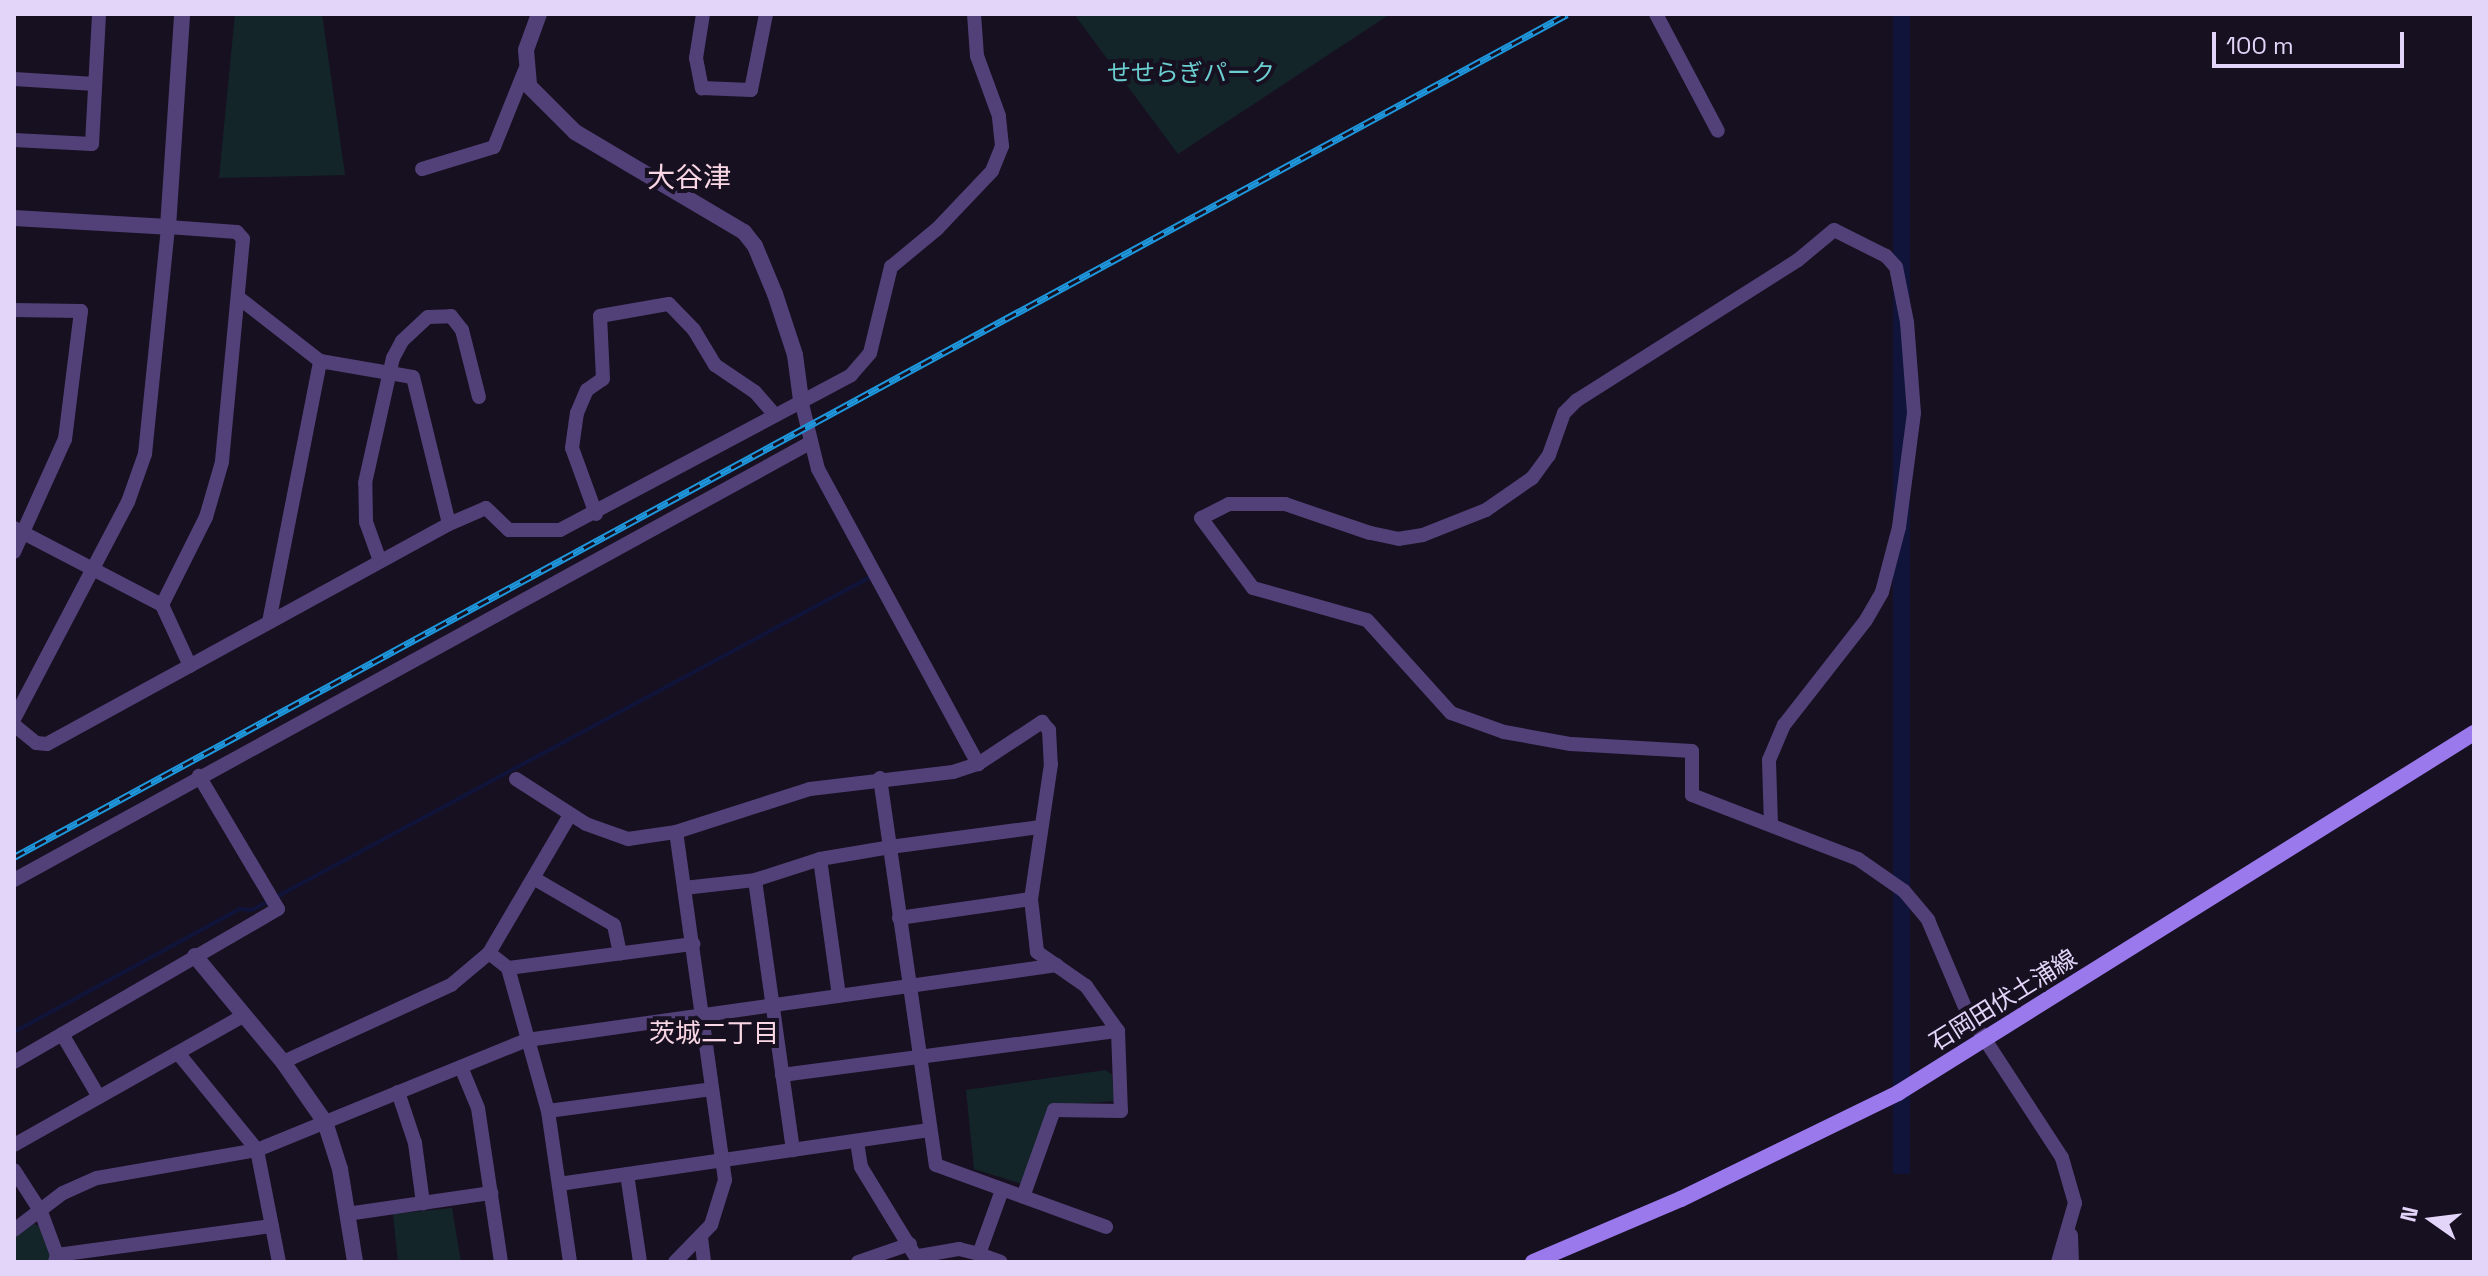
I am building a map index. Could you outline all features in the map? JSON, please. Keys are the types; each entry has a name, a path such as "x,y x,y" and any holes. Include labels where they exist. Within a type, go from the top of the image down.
{"main road":[{"name":"石岡田伏土浦線","path":"1533,1262 1796,1145 1988,1039 2474,733"}],"street":[{"path":"14,140 92,144 99,14"},
{"path":"14,719 93,570 145,454 168,227 182,14"},
{"path":"422,169 494,147 525,70 539,14"},
{"path":"703,14 696,58 702,88 751,90 766,14"},
{"path":"14,725 36,743 47,744 380,561 486,508 509,530 538,534 596,514 862,364 870,353 891,267 937,229 992,171 1003,131 977,56 974,14"},
{"path":"1656,14 1716,128"},
{"path":"525,70 529,86 555,117 744,232 775,294 795,355 808,444 978,764"},
{"path":"14,79 95,84"},
{"path":"14,218 237,232 243,239 222,462 206,517 162,605"},
{"path":"1771,825 1769,760 1784,725 1866,620 1882,592 1899,527 1914,413 1907,322 1896,267 1886,256 1834,230 1798,260 1577,400 1564,413 1549,455 1532,478 1486,510 1423,535 1399,539 1370,533 1285,504 1229,504 1201,518 1253,588 1367,620 1451,713 1504,732 1571,744 1692,751 1692,795 1858,859 1904,891 1928,920 1967,1012 1988,1039 2062,1158 2075,1203 2070,1231 2058,1262"},
{"path":"239,298 320,361 413,377 449,524"},
{"path":"596,514 572,448 577,413 587,390 603,379 600,316 669,304 694,330 715,365 755,392 775,415"},
{"path":"14,310 81,311 65,439 19,531 14,552"},
{"path":"380,561 366,522 365,483 390,371 402,341 414,327 428,317 451,316 470,352 479,397"},
{"path":"269,622 320,361"},
{"path":"14,880 808,444"},
{"path":"19,531 162,605 190,666"},
{"path":"516,779 604,834 628,839 676,832 810,789 880,778 953,772 978,764 1042,722 1049,730 1051,764 1039,827 1031,899 1037,952 1086,986 1118,1031 1121,1111 1054,1110 1023,1197"},
{"path":"14,1062 278,909 199,776"},
{"path":"880,778 936,1165 1106,1227"},
{"path":"283,1062 451,985 489,953 570,815"},
{"path":"684,888 755,880 820,859 1039,827"},
{"path":"675,1262 701,1237 720,1209 722,1161 676,832"},
{"path":"820,859 839,996"},
{"path":"535,879 614,925 620,953"},
{"path":"755,880 793,1150"},
{"path":"899,918 1031,899"},
{"path":"508,968 693,944"},
{"path":"489,953 508,968 548,1111 570,1262"},
{"path":"195,956 283,1062 325,1122 355,1262"},
{"path":"14,1230 63,1193 97,1178 257,1150 527,1040 1057,965"},
{"path":"14,1145 245,1015"},
{"path":"782,1075 1118,1031"},
{"path":"62,1034 99,1097"},
{"path":"178,1053 257,1150 279,1262"},
{"path":"461,1067 478,1108 501,1262"},
{"path":"548,1111 712,1089"},
{"path":"398,1092 415,1143 423,1203"},
{"path":"559,1184 929,1130"},
{"path":"857,1142 861,1167 916,1254"},
{"path":"14,1170 41,1212 56,1259 272,1226"},
{"path":"627,1174 640,1262"},
{"path":"979,1254 1002,1190"},
{"path":"347,1214 491,1193"},
{"path":"2070,1231 2072,1262"},
{"path":"701,1237 704,1262"},
{"path":"858,1262 959,1249 1001,1262"}],"green space":[{"path":"235,14 322,14 345,175 219,178"},
{"name":"せせらぎパーク","path":"1074,14 1390,14 1178,154"},
{"path":"1106,1070 1112,1075 1114,1101 1049,1106 1022,1184 974,1169 966,1090"},
{"path":"452,1208 461,1262 398,1262 393,1214"},
{"path":"34,1224 40,1226 51,1255 49,1262 14,1262 14,1238"}],"shaded area":[{"path":"1893,14 1910,14 1910,1174 1893,1174"}],"waterway":[{"path":"14,1032 240,909 252,910 872,576"}],"railway":[{"path":"14,857 1567,14"}],"district":[{"name":"大谷津","path":"689,177"},
{"name":"茨城二丁目","path":"714,1034"}]}
